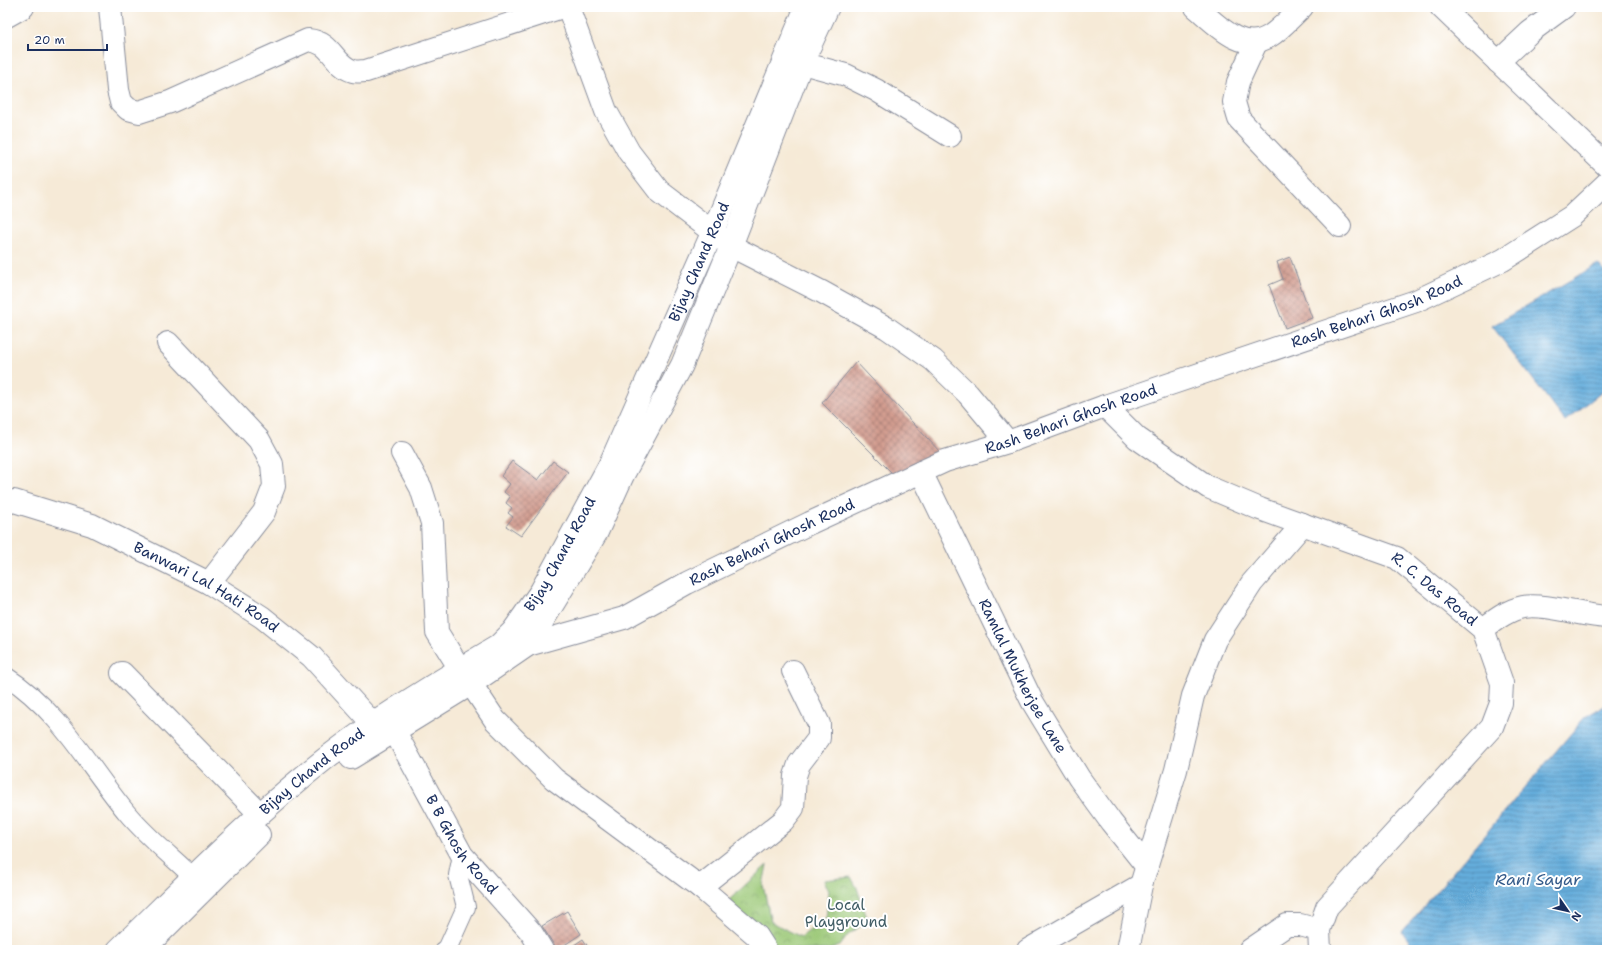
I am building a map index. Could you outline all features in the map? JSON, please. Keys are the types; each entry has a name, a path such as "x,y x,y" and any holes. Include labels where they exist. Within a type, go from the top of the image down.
{"street":[{"path":"7,16 23,7"},
{"path":"110,7 118,90 121,102 128,109 139,112 170,102 308,40 318,41 340,63 353,71 366,71 562,7"},
{"path":"568,7 606,111 628,152 658,191 731,246 822,292 887,328 933,360 968,394 1008,442"},
{"name":"Bijay Chand Road","path":"143,950 269,825 332,771 394,730 465,676 514,631 541,591 610,464 713,231 806,7"},
{"name":"Bijay Chand Road","path":"118,950 260,814 326,758 373,724 528,645 597,532 623,475 682,365 731,246 802,63 828,7"},
{"path":"1196,7 1223,31 1241,40 1256,43 1271,36 1302,7"},
{"path":"1441,7 1607,166"},
{"path":"1498,62 1530,32 1564,7"},
{"path":"1256,43 1238,82 1234,102 1239,119 1340,226"},
{"path":"802,63 846,75 864,84 950,136"},
{"name":"Rash Behari Ghosh Road","path":"528,645 624,618 686,583 945,461 1008,442 1105,406 1416,301 1503,260 1572,216 1607,183"},
{"path":"168,343 259,440 272,464 274,486 264,512 209,583"},
{"name":"R. C. Das Road","path":"1105,406 1137,438 1208,488 1397,558 1483,629 1502,683 1501,703 1492,727 1327,907 1319,940"},
{"path":"402,453 421,488 432,523 437,632 495,720 554,779 700,887 757,936 766,950"},
{"name":"Ramlal Mukherjee Lane","path":"921,472 1032,701 1079,778 1111,822 1144,876"},
{"name":"Banwari Lal Hati Road","path":"9,499 92,525 209,583 262,617 312,657 373,724"},
{"path":"1128,950 1144,876 1176,770 1193,696 1215,640 1252,583 1303,524"},
{"path":"1483,629 1499,616 1524,607 1552,608 1590,616 1607,617"},
{"path":"700,887 783,821 793,808 795,776 799,764 819,738 819,724 793,671"},
{"path":"122,673 260,814"},
{"path":"7,677 20,685 47,709 128,814 193,877"},
{"path":"373,724 394,730"},
{"name":"B B Ghosh Road","path":"394,730 462,855 531,932 542,950"},
{"path":"445,950 448,947 466,907 458,875 462,855"},
{"path":"1028,950 1144,876"},
{"path":"1250,950 1287,925 1300,925 1319,940"}],"green space":[{"name":"Local Playground","path":"767,865 763,885 771,922 801,937 826,918 829,891 824,880 851,877 857,888 868,921 848,935 840,946 828,950 772,950 729,900"}],"water":[{"path":"1598,264 1607,274 1607,388 1565,421 1492,326"},
{"name":"Rani Sayar","path":"1607,704 1607,950 1416,950 1402,932 1585,717"}],"building":[{"path":"1290,257 1312,318 1285,328 1269,285 1283,279 1277,262"},
{"path":"856,362 941,453 894,475 822,403"},
{"path":"512,461 538,480 553,461 568,472 521,536 506,526 513,517 508,513 512,508 506,503 510,497 504,492 510,484 501,476"},
{"path":"567,911 581,934 557,950 542,926"},
{"path":"583,939 590,950 567,950"}]}
